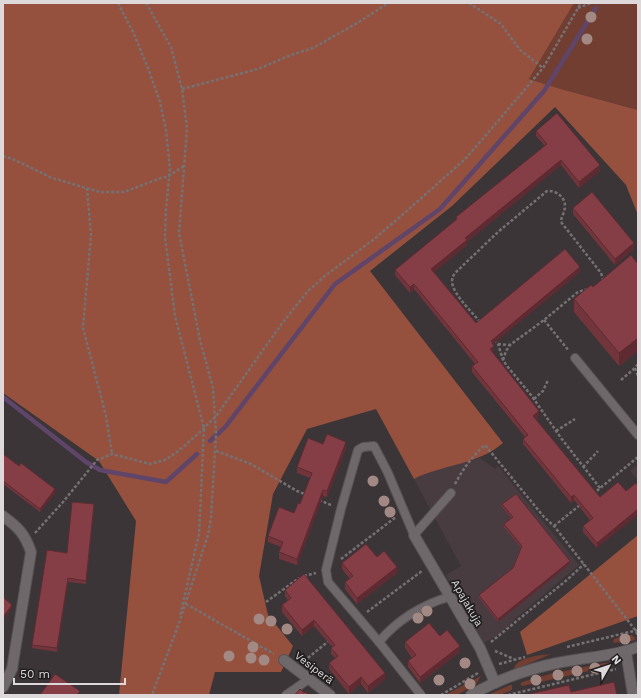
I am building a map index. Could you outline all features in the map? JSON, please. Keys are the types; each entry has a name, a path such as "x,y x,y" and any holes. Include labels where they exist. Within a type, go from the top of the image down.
{"street":[{"path":"3,516 20,529 28,542 31,552 12,668 3,687"},
{"name":"Apajakuja","path":"414,536 482,647 495,684"},
{"path":"471,695 513,676 556,663 626,652 638,647"},
{"path":"626,652 633,695"},
{"name":"Vesiperä","path":"284,660 330,695"}],"lane":[{"path":"575,358 638,435"},
{"path":"421,695 379,642 328,582 326,570 340,509 358,450 363,446 374,446 388,473 414,536 450,493"},
{"path":"379,642 398,623 438,600 450,596"},
{"path":"286,695 309,679"}],"path":[{"path":"118,3 134,34 160,102 166,130 170,168 165,237 175,316 204,428 199,534 180,617 151,695"},
{"path":"146,3 171,47 182,89 187,128 179,233 200,340 213,388 216,416 216,451 211,518 208,535 186,604 151,695"},
{"path":"182,89 258,70 313,48 388,3"},
{"path":"469,3 501,24 520,50 543,68"},
{"path":"28,542 97,460 112,454 150,464 165,460 177,452 204,428 216,416 283,322 308,292 326,275 373,240 464,160 543,68 580,3"},
{"path":"578,8 591,3"},
{"path":"3,156 15,160 52,178 100,192 124,192 169,176 184,166"},
{"path":"87,188 91,235 83,328 106,416 112,454"},
{"path":"484,327 456,292 452,284 452,278 460,267 482,246 547,191 552,190 559,194 563,199 565,205 561,222 601,273 602,279 600,284"},
{"path":"503,360 510,345 578,292 593,289"},
{"path":"544,320 575,358"},
{"path":"494,338 498,344 503,360 600,488"},
{"path":"498,344 510,345"},
{"path":"621,380 638,364"},
{"path":"635,368 638,376"},
{"path":"534,399 543,391 548,380"},
{"path":"556,431 575,419"},
{"path":"450,493 465,466 474,454 485,445 544,517 554,526 636,631"},
{"path":"216,451 251,464 297,492 340,509"},
{"path":"583,467 598,451"},
{"path":"588,498 638,457"},
{"path":"554,526 582,503"},
{"path":"266,602 300,577 326,570 404,511"},
{"path":"359,618 431,564"},
{"path":"482,647 500,636 584,564"},
{"path":"186,604 284,660"},
{"path":"294,668 335,636"},
{"path":"482,647 515,660"},
{"path":"508,695 628,666"},
{"path":"441,695 482,670"}],"shaded area":[{"path":"3,3 574,3 529,79 638,110 638,215 626,185 555,107 452,206 370,271 503,443 483,456 425,474 414,479 376,409 307,429 273,494 259,576 268,615 293,646 281,672 215,672 209,695 119,695 136,521 99,461 3,393"},
{"path":"574,3 638,3 638,110 529,79"},
{"path":"480,458 495,469 498,466 579,565 517,617 501,633 484,643 446,575 461,566 414,479 427,472"},
{"path":"638,464 638,480 630,471"},
{"path":"638,535 638,616 527,655 520,632"},
{"path":"626,635 632,635 636,639 632,641 613,643 614,639"},
{"path":"551,654 514,669 519,662 524,659"},
{"path":"604,663 611,663 615,665 523,686 520,685 522,682 550,674"},
{"path":"481,676 476,684 457,695 445,695"},
{"path":"512,685 512,690 500,695 488,695"}],"building":[{"path":"557,113 600,165 579,182 561,160 465,238 467,240 431,269 476,323 565,249 580,267 491,341 494,346 490,349 539,411 533,416 600,497 618,482 626,491 636,483 638,486 638,509 597,543 583,526 593,518 574,495 571,497 523,439 528,435 472,366 478,362 414,284 410,287 395,270 457,219 456,217 547,144 536,131"},
{"path":"592,192 634,243 615,259 573,208"},
{"path":"631,255 638,264 638,338 619,353 574,299 591,285 593,287"},
{"path":"327,434 346,442 327,491 323,490 297,559 279,552 283,542 268,536 279,507 294,513 298,503 300,504 312,473 297,467 308,438 323,444"},
{"path":"3,454 19,466 21,463 55,489 40,509 3,481"},
{"path":"516,494 570,561 498,619 479,595 513,568 522,546 504,524 513,517 502,504"},
{"path":"72,502 94,504 86,581 68,578 57,648 32,645 47,550 67,553"},
{"path":"366,544 377,557 384,551 397,567 357,598 345,582 353,576 342,563"},
{"path":"304,574 385,673 368,686 361,677 349,687 329,663 338,656 331,648 335,645 314,620 302,630 282,605 291,598 285,590"},
{"path":"3,597 12,605 3,617"},
{"path":"429,623 440,636 447,630 460,646 420,677 408,661 416,655 405,642"},
{"path":"55,674 80,691 77,695 40,695"},
{"path":"614,682 617,695 525,695 569,685 571,692"},
{"path":"300,689 304,693 305,692 310,695 295,695"}],"waterway":[{"path":"218,434 226,426 335,284 440,209 544,91 596,8"},
{"path":"3,397 86,462 100,470 166,482 197,454"},
{"path":"210,441 215,436"}]}
